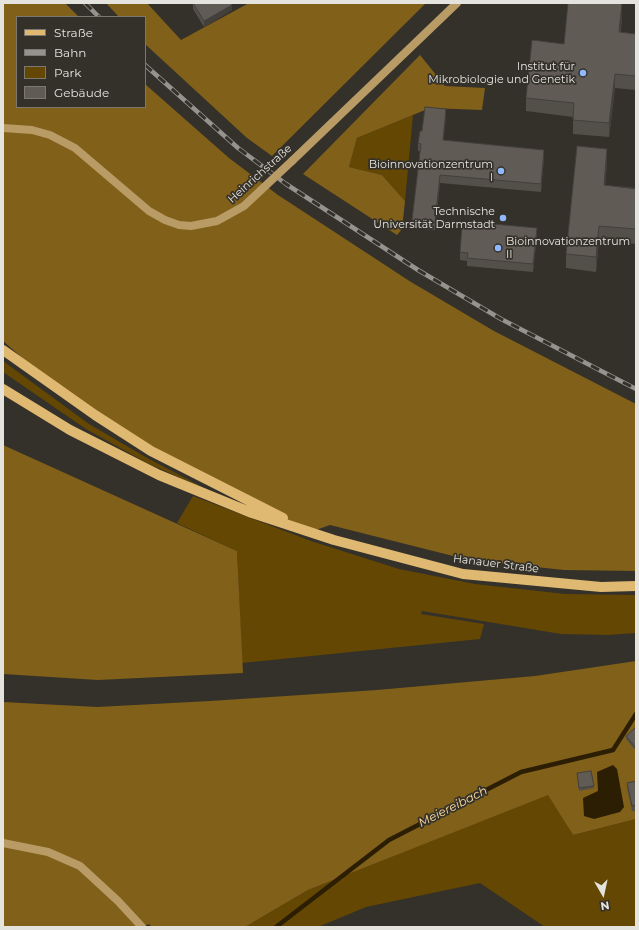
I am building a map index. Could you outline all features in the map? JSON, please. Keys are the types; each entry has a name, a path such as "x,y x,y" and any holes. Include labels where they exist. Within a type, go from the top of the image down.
{"main road":[{"name":"Heinrichstraße","path":"3,128 32,130 50,135 75,148 149,211 165,220 179,225 191,226 217,221 244,206 457,3"},
{"path":"3,350 95,415 151,450 310,532"},
{"path":"3,389 70,430 159,475 252,513 310,532"},
{"name":"Hanauer Straße","path":"310,532 334,540 463,574 601,587 636,586"},
{"path":"3,842 48,852 80,866 114,897 142,927"}],"green space":[{"path":"413,115 405,201 382,175 349,167 357,138"},
{"path":"3,361 89,424 149,459 208,490 147,463 86,429 3,372"},
{"path":"193,496 311,541 399,569 475,584 565,594 636,595 636,633 608,635 561,634 422,611 421,614 484,624 480,639 242,663 237,551 177,523"},
{"path":"548,794 573,835 636,819 636,927 545,927 480,883 366,907 318,927 245,927 308,890"}],"shaded area":[{"path":"3,3 65,3 78,16 16,16 16,108 146,108 146,85 229,158 278,195 411,282 494,331 636,404 636,571 564,570 469,560 330,525 310,532 210,481 60,391 3,341"},
{"path":"106,3 147,3 181,40 249,3 426,3 272,156 247,138 146,45 146,16 118,16"},
{"path":"420,55 445,86 485,88 482,110 430,108 357,138 349,167 382,175 405,201 402,229 397,235 303,174"},
{"path":"3,445 237,551 243,673 98,680 3,674"},
{"path":"636,661 636,819 573,835 548,795 308,890 245,927 152,927 149,924 142,927 3,927 3,702 97,707 210,701 377,690 535,676"},
{"path":"613,765 617,769 624,807 620,812 594,819 584,816 583,798 598,791 597,772"}],"building":[{"path":"193,3 231,3 232,5 204,21"},
{"name":"Institut für Mikrobiologie und Genetik","path":"568,3 622,3 619,32 636,34 636,76 615,74 609,123 573,120 574,103 526,98 532,40 564,44"},
{"path":"425,107 446,109 443,140 544,150 541,184 440,175 435,222 412,220 421,144 418,143 420,131 422,131"},
{"path":"577,146 607,149 604,185 636,189 636,229 599,226 596,257 566,254"},
{"name":"Bioinnovationzentrum II","path":"471,222 537,228 533,264 467,258 468,253 460,252 462,226 470,227"},
{"path":"635,728 636,729 636,748 626,736"},
{"path":"591,771 594,786 579,788 577,773"},
{"path":"636,781 636,805 632,806 627,783"}],"waterway":[{"name":"Meiereibach","path":"276,927 389,840 521,772 613,750 636,714"}],"railway":[{"path":"85,3 98,16"},
{"path":"146,66 238,148 286,184 418,270 501,319 636,389"}],"place":[{"name":"Institut für Mikrobiologie und Genetik","path":"583,73"},
{"name":"Bioinnovationzentrum I","path":"501,171"},
{"name":"Technische Universität Darmstadt","path":"503,218"},
{"name":"Bioinnovationzentrum II","path":"498,248"}]}
